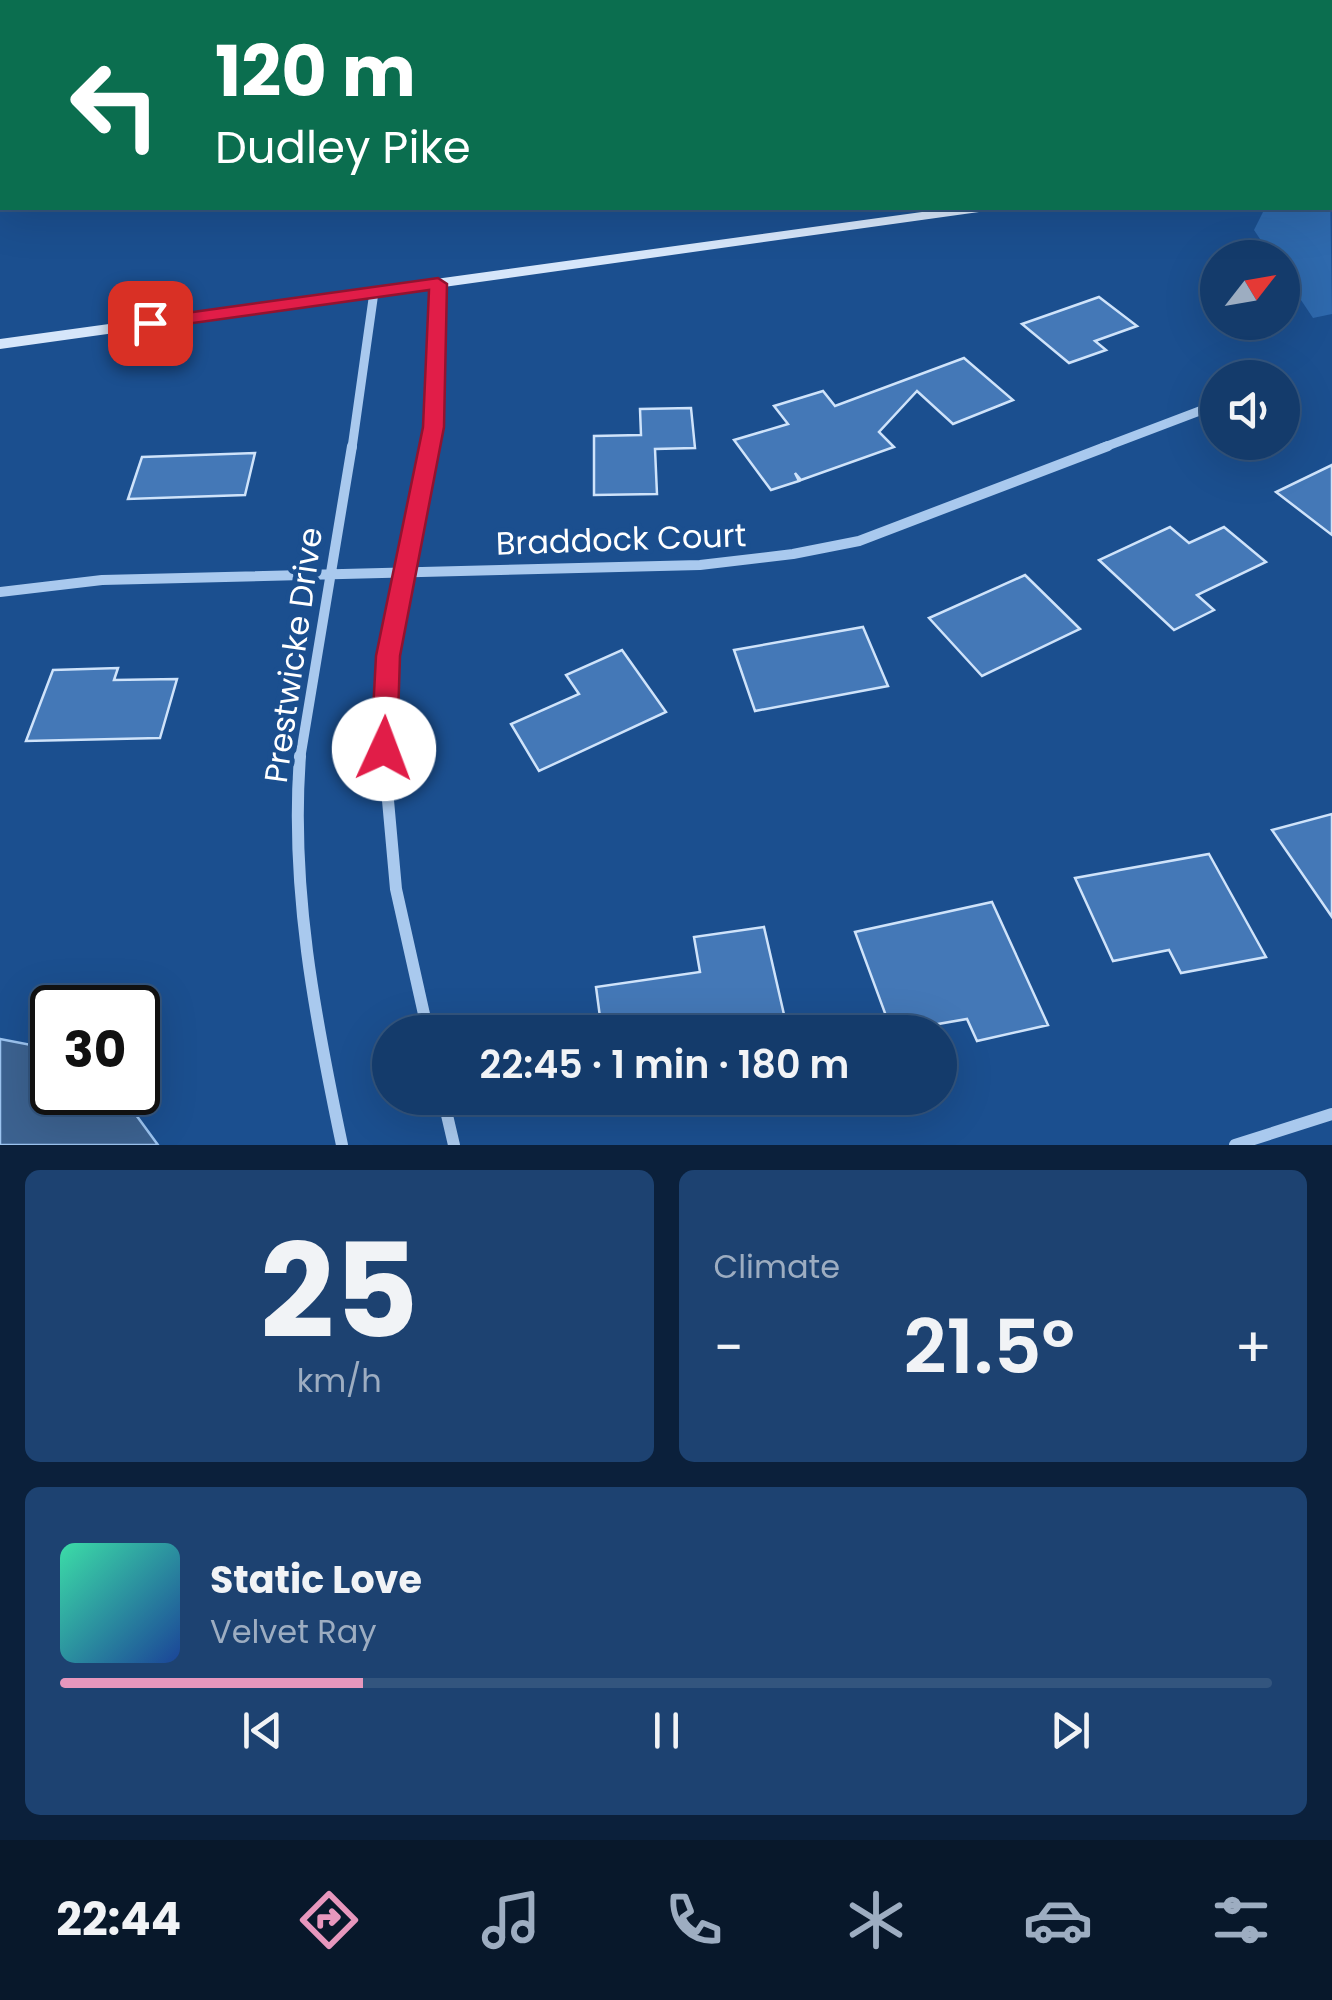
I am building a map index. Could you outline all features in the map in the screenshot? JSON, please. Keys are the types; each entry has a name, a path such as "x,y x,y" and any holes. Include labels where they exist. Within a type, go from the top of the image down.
{"street":[{"path":"0,344 965,210"},
{"path":"424,1015 396,890 383,780 388,656 434,427 438,284"},
{"name":"Prestwicke Drive","path":"342,1145 327,1079 300,894 300,762 314,660 333,573 374,292"},
{"name":"Braddock Court","path":"0,592 102,580 700,565 792,554 859,541 1200,411"},
{"path":"1235,1145 1332,1114"},
{"path":"447,1115 454,1145"}],"shaded area":[{"path":"1264,210 1330,210 1332,314 1313,318 1300,298 1300,240 1261,240 1254,230"},
{"path":"0,1039 30,1045 30,1115 136,1115 158,1145 0,1145"}],"building":[{"path":"1099,297 1137,326 1095,341 1106,350 1069,363 1022,324"},
{"path":"964,358 1013,400 953,424 917,391 879,432 894,447 801,480 795,473 799,481 771,490 734,440 788,424 774,406 823,391 835,406"},
{"path":"691,408 695,448 655,449 657,494 594,495 594,436 641,435 640,409"},
{"path":"255,453 245,495 128,499 142,457"},
{"path":"1332,465 1332,535 1276,492"},
{"path":"1170,527 1189,543 1224,527 1266,562 1197,595 1214,610 1174,630 1099,560"},
{"path":"1025,575 1080,629 982,676 929,618"},
{"path":"863,627 888,686 755,711 734,650"},
{"path":"622,650 666,712 539,771 511,724 579,694 566,675"},
{"path":"118,668 114,680 177,679 160,738 26,741 53,670"},
{"path":"1332,814 1332,917 1272,830"},
{"path":"1209,854 1266,957 1181,973 1169,950 1113,961 1075,878"},
{"path":"992,902 1048,1025 977,1041 967,1019 957,1021 957,1015 886,1015 855,932"},
{"path":"764,927 784,1015 600,1015 596,987 700,972 694,937"}],"route":[{"path":"150,323 438,284 434,427 388,656 384,749"}]}
